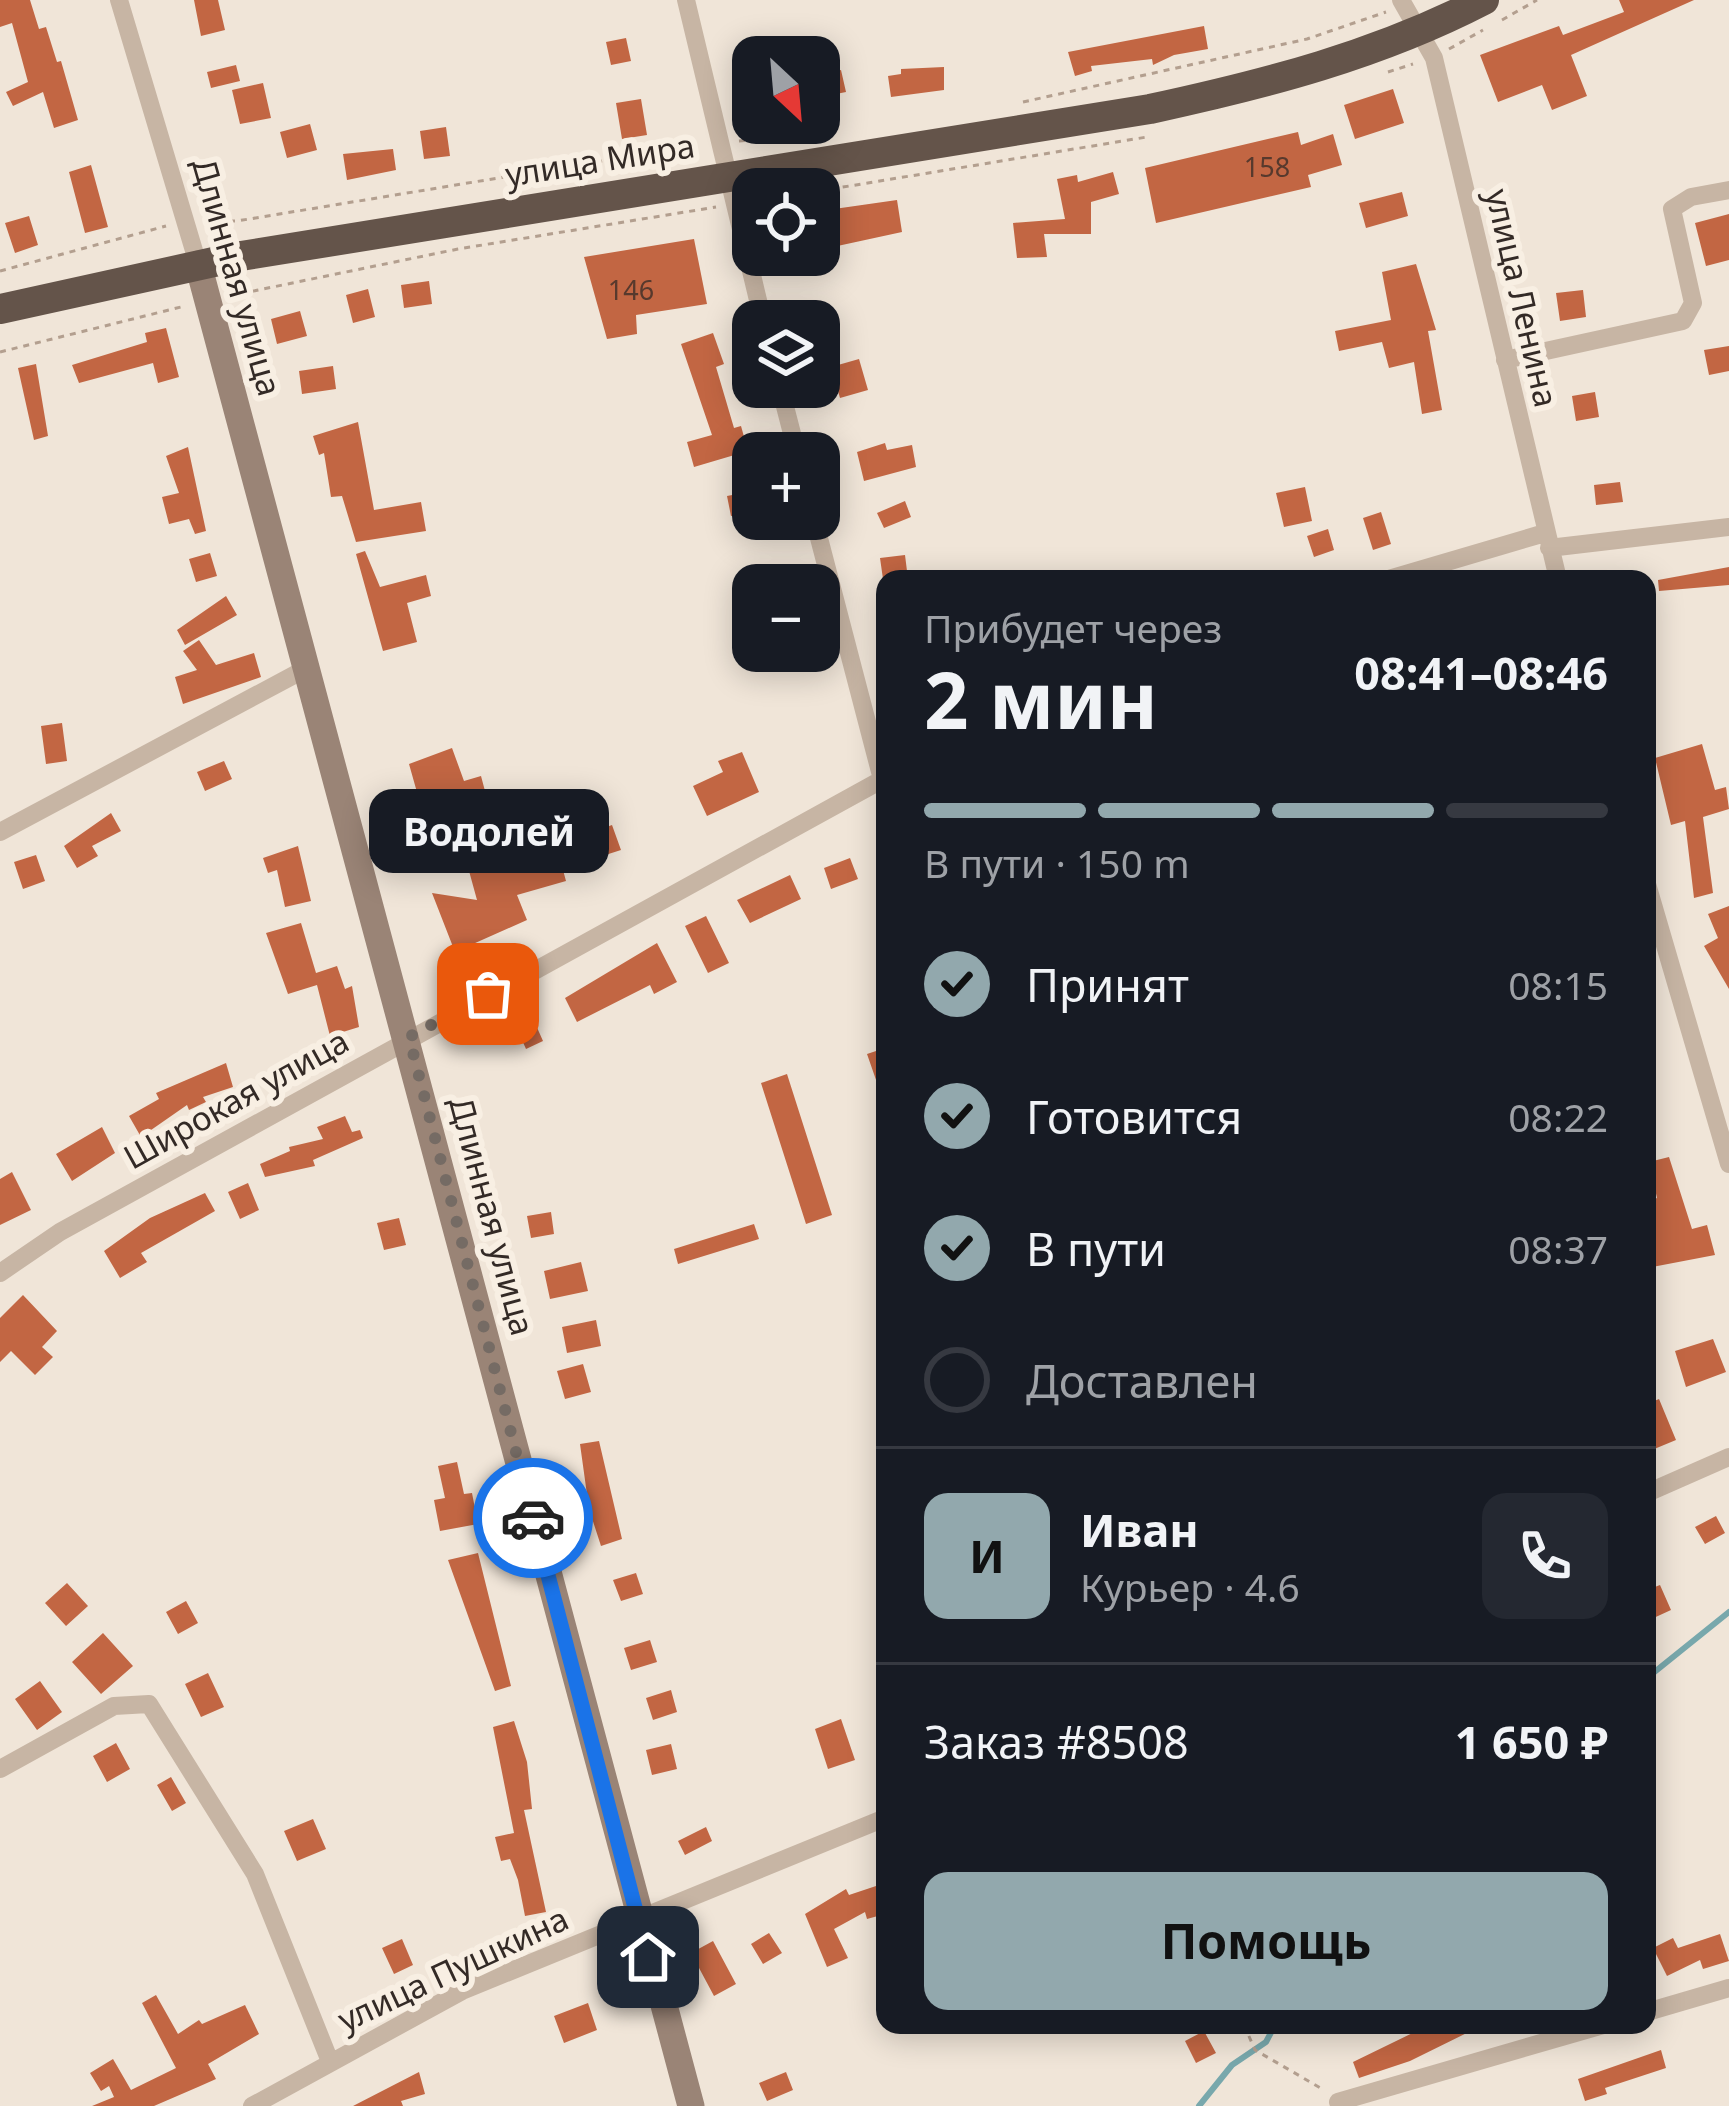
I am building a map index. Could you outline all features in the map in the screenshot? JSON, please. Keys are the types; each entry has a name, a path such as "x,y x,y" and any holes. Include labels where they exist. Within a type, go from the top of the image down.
{"highway":[{"name":"улица Мира","path":"0,309 198,264 729,191 1150,109 1280,81 1419,34 1484,0"}],"main road":[{"name":"Длинная улица","path":"198,264 409,1037 638,1920 691,2106"}],"street":[{"name":"Длинная улица","path":"118,0 198,264"},
{"path":"686,0 758,300"},
{"name":"улица Ленина","path":"1402,0 1434,58 1555,570"},
{"path":"1505,360 1683,321 1693,303 1672,209 1690,197 1729,190"},
{"path":"1425,570 1547,540 1729,526"},
{"path":"820,540 876,753"},
{"path":"0,832 309,667"},
{"name":"Широкая улица","path":"0,1273 60,1232 409,1037 876,787"},
{"path":"1656,915 1729,1164"},
{"path":"1656,1488 1729,1457"},
{"path":"0,1768 114,1706 149,1704 255,1874 329,2059"},
{"name":"улица Пушкина","path":"252,2106 329,2059 462,1990 876,1822"},
{"path":"1656,2009 1729,1988"},
{"path":"1335,2100 1571,2034"}],"path":[{"path":"0,352 207,300 729,191"},
{"path":"1248,2034 1256,2050 1335,2100"}],"building":[{"path":"0,0 30,0 39,29 46,27 57,62 61,61 78,120 54,128 43,92 13,106 6,92 28,82 12,23 0,27"},
{"path":"194,0 218,0 225,30 201,36"},
{"path":"1619,0 1694,0 1571,55 1587,96 1552,110 1542,85 1498,102 1480,55 1559,26 1563,35 1624,12"},
{"path":"1204,26 1208,49 1174,55 1153,65 1152,59 1091,66 1092,71 1075,76 1068,52"},
{"path":"626,38 631,61 611,65 606,42"},
{"path":"236,65 240,81 211,88 207,72"},
{"path":"944,67 944,90 891,97 888,76 901,74 901,69"},
{"path":"263,83 271,118 240,124 232,90"},
{"path":"1393,89 1404,123 1355,139 1344,105"},
{"path":"641,99 647,135 622,139 616,103"},
{"path":"310,124 317,150 287,158 280,132"},
{"path":"446,127 450,156 424,159 420,131"},
{"path":"1298,132 1301,145 1333,134 1342,165 1308,175 1311,187 1156,223 1145,168"},
{"path":"393,149 396,170 347,180 343,154"},
{"path":"91,165 108,227 85,233 69,172"},
{"path":"1113,172 1119,194 1091,202 1091,234 1044,234 1047,257 1017,258 1013,223 1065,219 1057,179 1077,175 1078,182"},
{"path":"1402,192 1408,216 1366,228 1359,203"},
{"path":"897,200 902,232 840,245 840,208"},
{"path":"1729,214 1729,260 1706,266 1695,223"},
{"path":"29,216 38,245 15,253 5,223"},
{"path":"694,239 707,304 636,315 637,334 607,339 584,257"},
{"path":"1416,264 1436,330 1428,331 1442,410 1422,414 1414,362 1389,368 1382,342 1339,351 1335,331 1391,320 1382,272"},
{"path":"429,281 432,304 404,308 401,285"},
{"path":"368,289 375,317 353,323 346,295"},
{"path":"1583,290 1586,317 1560,321 1556,293"},
{"path":"300,311 307,336 277,344 271,319"},
{"path":"166,328 179,377 158,383 153,363 79,383 72,365 147,342 145,333"},
{"path":"713,333 724,364 716,367 734,428 741,426 743,432 732,432 732,456 694,467 687,442 712,435 681,344"},
{"path":"1729,346 1729,371 1709,375 1704,350"},
{"path":"859,359 868,390 840,398 840,364"},
{"path":"36,364 48,436 34,440 18,368"},
{"path":"333,366 336,389 302,394 299,371"},
{"path":"1595,392 1599,417 1576,421 1572,396"},
{"path":"358,422 374,510 421,502 426,531 356,542 342,496 331,497 324,453 319,455 313,436"},
{"path":"885,443 887,450 912,445 916,467 864,481 857,452"},
{"path":"188,447 206,531 195,534 189,519 169,524 162,497 179,493 166,456"},
{"path":"1620,482 1623,502 1596,505 1594,485"},
{"path":"1305,487 1312,521 1284,527 1276,493"},
{"path":"905,501 911,517 884,528 877,513"},
{"path":"1381,512 1391,544 1373,550 1363,518"},
{"path":"1328,529 1334,550 1314,557 1307,536"},
{"path":"365,551 380,587 426,575 431,596 407,603 417,642 383,651 356,554"},
{"path":"210,553 217,576 196,582 189,559"},
{"path":"905,555 907,570 882,570 880,558"},
{"path":"1729,567 1729,585 1659,591 1658,580"},
{"path":"226,596 237,615 185,645 177,630"},
{"path":"199,640 216,665 254,653 261,677 183,704 175,677 197,670 183,651"},
{"path":"62,723 67,761 46,764 41,726"},
{"path":"1702,744 1715,790 1726,787 1729,809 1703,817 1713,893 1694,898 1685,821 1671,825 1656,758"},
{"path":"452,748 464,781 481,776 501,851 554,837 566,881 517,895 527,920 455,952 432,893 477,900 452,809 424,817 409,764"},
{"path":"742,752 759,792 707,816 693,786 723,772 718,761"},
{"path":"224,761 232,779 205,791 197,772"},
{"path":"111,813 121,831 92,846 98,856 77,868 64,846"},
{"path":"612,825 621,850 596,858 587,834"},
{"path":"298,846 311,901 285,907 277,870 268,873 263,858"},
{"path":"36,855 45,881 23,889 14,862"},
{"path":"850,858 858,879 831,889 824,868"},
{"path":"790,875 801,899 750,923 737,900"},
{"path":"1729,906 1729,989 1704,946 1718,938 1708,914"},
{"path":"706,916 729,963 708,973 685,926"},
{"path":"301,923 316,973 337,966 345,989 352,986 359,1027 330,1036 317,985 288,994 266,933"},
{"path":"657,943 677,982 654,994 650,985 577,1022 565,998"},
{"path":"531,1014 543,1041 526,1049 514,1022"},
{"path":"876,1051 876,1080 867,1054"},
{"path":"226,1063 233,1087 203,1097 206,1102 189,1110 187,1105 141,1137 129,1116 159,1099 156,1093"},
{"path":"787,1074 832,1215 806,1224 761,1083"},
{"path":"345,1116 352,1132 360,1130 363,1138 313,1160 315,1166 265,1177 260,1164 290,1151 289,1147 323,1139 317,1127"},
{"path":"102,1127 115,1153 72,1181 56,1154"},
{"path":"1669,1157 1692,1229 1707,1225 1715,1255 1656,1266 1656,1160"},
{"path":"12,1172 31,1210 0,1225 0,1179"},
{"path":"248,1183 259,1210 240,1219 228,1192"},
{"path":"205,1193 215,1211 141,1253 147,1262 120,1278 104,1251 150,1218"},
{"path":"551,1212 554,1234 531,1238 527,1216"},
{"path":"399,1218 406,1245 384,1250 377,1223"},
{"path":"754,1224 759,1239 678,1264 674,1249"},
{"path":"581,1262 588,1291 550,1299 544,1271"},
{"path":"23,1295 57,1331 42,1347 53,1357 35,1375 11,1351 0,1362 0,1318"},
{"path":"596,1320 601,1346 567,1353 562,1327"},
{"path":"1713,1339 1726,1372 1686,1387 1675,1351"},
{"path":"583,1364 591,1392 565,1399 557,1371"},
{"path":"1656,1400 1676,1440 1656,1448"},
{"path":"599,1441 622,1539 601,1546 589,1509 580,1444"},
{"path":"457,1462 464,1494 472,1493 478,1524 440,1531 434,1500 445,1498 438,1466"},
{"path":"1716,1516 1725,1533 1705,1544 1695,1527"},
{"path":"478,1553 511,1686 495,1691 448,1560"},
{"path":"636,1573 643,1594 621,1601 613,1580"},
{"path":"67,1583 88,1606 66,1626 45,1603"},
{"path":"1660,1585 1671,1610 1656,1617 1656,1587"},
{"path":"186,1601 198,1623 178,1634 166,1612"},
{"path":"103,1633 133,1666 101,1694 72,1662"},
{"path":"650,1640 657,1662 631,1670 624,1648"},
{"path":"208,1673 224,1707 201,1717 185,1684"},
{"path":"40,1681 62,1712 37,1730 15,1699"},
{"path":"671,1690 677,1712 653,1720 646,1698"},
{"path":"841,1719 855,1760 828,1769 815,1729"},
{"path":"514,1721 527,1762 532,1809 524,1810 546,1912 525,1916 518,1880 510,1859 501,1861 495,1837 514,1833 493,1727"},
{"path":"116,1743 130,1769 107,1782 93,1756"},
{"path":"671,1744 677,1769 652,1775 646,1750"},
{"path":"171,1777 186,1803 172,1811 157,1785"},
{"path":"313,1819 326,1849 297,1861 284,1831"},
{"path":"706,1827 712,1841 685,1855 678,1841"},
{"path":"876,1886 876,1916 867,1919 865,1912 834,1929 848,1958 827,1967 805,1914 846,1889 849,1895"},
{"path":"769,1933 782,1953 763,1964 751,1944"},
{"path":"1720,1934 1729,1961 1703,1969 1700,1960 1667,1976 1656,1946 1673,1938 1678,1948"},
{"path":"402,1939 413,1965 394,1974 382,1948"},
{"path":"713,1941 736,1984 714,1996 691,1953"},
{"path":"156,1995 178,2034 199,2020 202,2024 245,2005 259,2034 208,2064 216,2079 154,2106 92,2106 114,2097 109,2086 101,2091 90,2073 113,2059 131,2090 176,2068 142,2003"},
{"path":"588,2003 597,2030 564,2043 554,2016"},
{"path":"1206,2034 1216,2053 1196,2063 1185,2041"},
{"path":"1411,2034 1465,2034 1410,2061 1359,2078 1353,2062"},
{"path":"1661,2050 1666,2068 1605,2088 1607,2094 1585,2101 1578,2079"},
{"path":"419,2072 425,2094 401,2101 403,2106 353,2106"},
{"path":"786,2072 793,2090 767,2101 759,2083"}],"waterway":[{"path":"1656,1671 1729,1612"},
{"path":"1199,2106 1232,2065 1270,2034"}],"way so far":[{"path":"488,994 409,1037 533,1518"}],"place":[{"name":"Водолей","path":"488,994"}],"route":[{"path":"533,1518 648,1957"}]}
